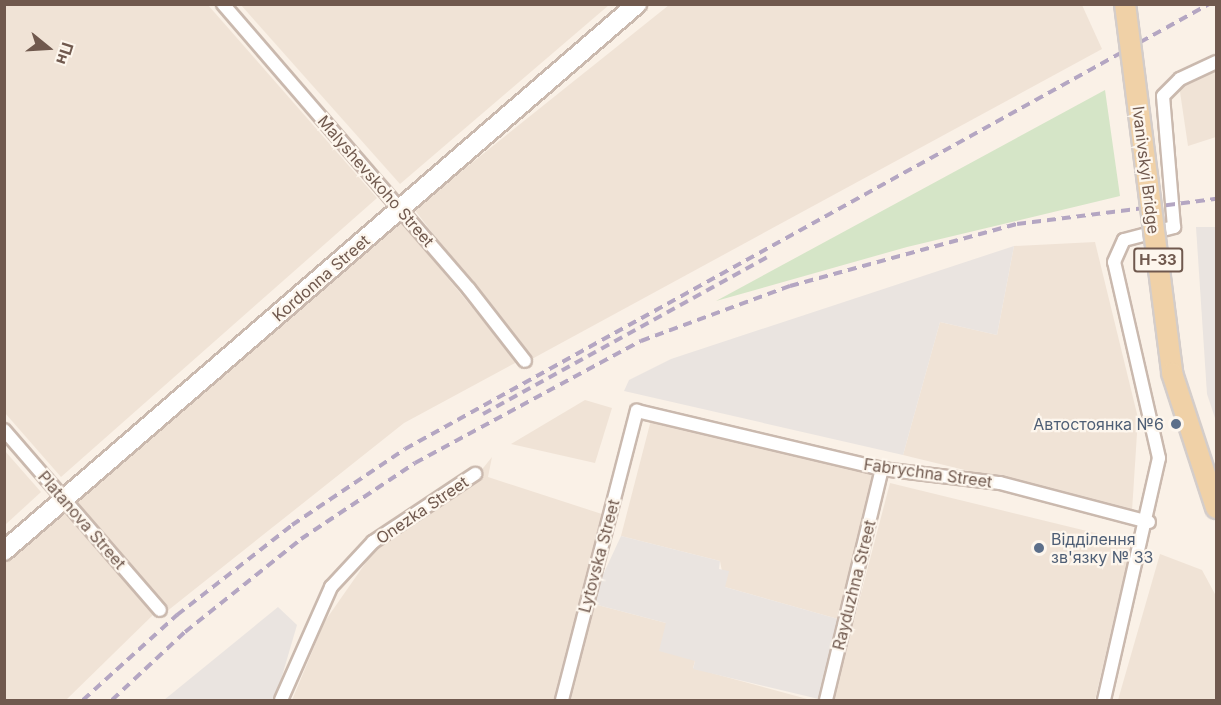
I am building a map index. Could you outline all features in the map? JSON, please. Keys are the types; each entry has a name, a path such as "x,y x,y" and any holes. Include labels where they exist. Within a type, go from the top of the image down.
{"main road":[{"name":"Kordonna Street","path":"4,551 401,210 636,4"},
{"name":"Ivanivskyi Bridge","path":"1125,4 1172,373 1216,508"}],"street":[{"name":"Malyshevskoho Street","path":"223,4 401,210 525,361"},
{"path":"1104,700 1149,522 1159,458 1114,262 1124,240 1174,227 1163,96 1180,79 1216,62"},
{"name":"Fabrychna Street","path":"637,411 882,469 975,478 1149,522"},
{"name":"Lytovska Street","path":"562,700 637,411"},
{"name":"Platanova Street","path":"4,430 160,610"},
{"name":"Rayduzhna Street","path":"825,700 882,469"},
{"name":"Onezka Street","path":"281,700 331,587 374,542 475,474"}],"shaded area":[{"path":"4,5 208,5 377,198 61,477 5,413"},
{"path":"241,5 609,5 400,184"},
{"path":"669,5 1082,5 1102,49 530,360 414,209"},
{"path":"1216,66 1216,137 1188,146 1179,85"},
{"path":"399,219 517,362 404,423 166,612 74,502"},
{"path":"1196,227 1216,227 1216,421 1207,394"},
{"path":"1095,242 1138,418 1132,511 903,455 940,322 997,335 1014,246"},
{"path":"1014,246 997,335 940,322 903,455 624,391 629,380 671,359"},
{"path":"585,400 612,408 595,463 511,444"},
{"path":"651,420 881,475 845,621 725,587 720,561 621,536"},
{"path":"5,451 41,492 4,525"},
{"path":"492,457 488,477 608,516 560,700 292,700 325,621 376,548 471,483"},
{"path":"890,483 1132,542 1095,700 833,700"},
{"path":"65,510 156,612 66,700 5,700 4,563"},
{"path":"621,536 720,561 719,569 729,571 725,587 845,621 823,700 693,669 695,661 659,651 666,623 590,603"},
{"path":"1160,554 1202,570 1216,596 1216,700 1118,700"},
{"path":"590,603 666,623 695,661 693,668 811,700 564,700"},
{"path":"278,607 297,625 275,700 164,700"}],"green space":[{"path":"1105,90 1120,196 907,247 716,301"}],"railway":[{"path":"83,700 177,615 292,525 405,449 1209,4"},
{"path":"112,700 185,632 301,539 415,463 641,341 790,286 1017,224 1216,199"},
{"path":"483,414 769,256"}],"place":[{"name":"Автостоянка №6","path":"1176,424"},
{"name":"Відділення зв'язку № 33","path":"1039,548"}]}
